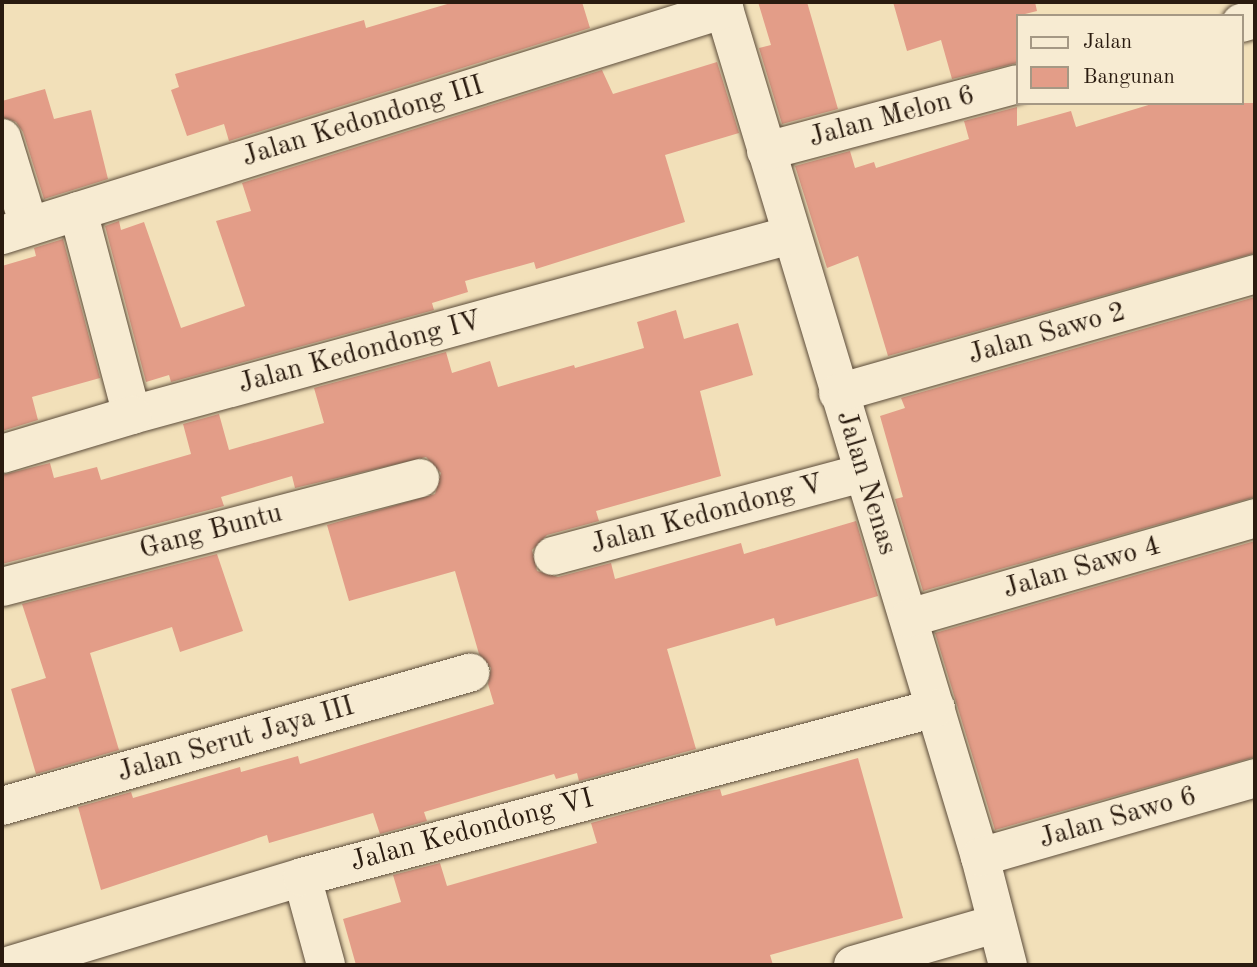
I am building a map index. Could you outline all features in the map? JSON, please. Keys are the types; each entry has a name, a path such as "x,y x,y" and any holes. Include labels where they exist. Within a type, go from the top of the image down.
{"street":[{"name":"Jalan Nenas","path":"724,5 862,473 936,708 980,857 995,924 1008,965"},
{"name":"Jalan Kedondong III","path":"15,231 724,5"},
{"name":"Jalan Melon 6","path":"766,151 1016,83"},
{"path":"2,138 15,231"},
{"path":"78,211 132,415"},
{"name":"Jalan Kedondong IV","path":"2,454 132,415 791,235"},
{"name":"Jalan Sawo 2","path":"838,393 1255,274"},
{"name":"Jalan Kedondong V","path":"553,556 862,473"},
{"name":"Gang Buntu","path":"2,587 420,478"},
{"name":"Jalan Sawo 4","path":"909,618 1255,518"},
{"name":"Jalan Serut Jaya III","path":"2,806 470,673"},
{"name":"Jalan Kedondong VI","path":"11,965 302,877 936,708"},
{"name":"Jalan Sawo 6","path":"980,857 1255,778"},
{"path":"302,877 326,965"},
{"path":"853,965 995,924"}],"building":[{"path":"454,2 582,2 590,28 229,141 224,124 187,136 171,90 179,87 175,74 364,20 366,28"},
{"path":"758,2 807,2 838,109 782,124 759,48 771,45"},
{"path":"893,2 1035,2 1037,11 1016,14 1016,63 952,79 941,40 907,51"},
{"path":"717,62 739,133 665,155 685,222 536,269 534,262 465,281 468,292 432,303 434,310 171,382 169,375 146,382 105,226 119,221 121,230 144,222 181,328 245,306 216,221 251,211 242,183 602,70 613,94"},
{"path":"45,89 54,119 91,110 108,179 44,199 23,132 16,122 2,117 2,101"},
{"path":"1255,103 1255,253 888,356 858,256 827,268 795,166 850,151 855,168 874,162 876,168 969,139 964,121 1017,107 1017,126 1071,111 1076,127 1148,105"},
{"path":"63,239 100,378 32,397 38,420 2,431 2,266 36,256 34,248"},
{"path":"1255,297 1255,497 923,591 895,499 903,497 880,416 905,408 901,398"},
{"path":"676,310 684,339 738,323 753,375 700,391 721,476 596,511 599,521 547,535 532,550 537,571 558,577 611,563 615,579 741,543 744,554 856,521 878,596 776,626 774,618 667,649 696,749 579,781 577,773 556,779 554,774 424,812 427,821 380,834 373,813 269,843 267,835 101,890 78,807 131,792 133,798 240,767 241,772 298,756 300,764 494,704 488,684 491,668 479,654 455,571 349,601 327,525 435,494 441,473 426,457 295,488 292,476 221,497 224,506 2,564 2,475 50,463 54,478 97,467 101,480 191,454 183,424 219,414 229,450 324,423 314,388 446,352 452,373 490,361 498,387 644,348 637,322"},
{"path":"1255,541 1255,757 995,830 935,633"},
{"path":"217,554 243,631 180,652 172,627 90,653 119,750 36,774 11,689 46,678 22,604"},
{"path":"858,758 903,918 770,955 773,965 356,965 343,919 401,902 393,875 440,863 447,886 597,843 591,823 708,791 720,789 722,796"}]}
